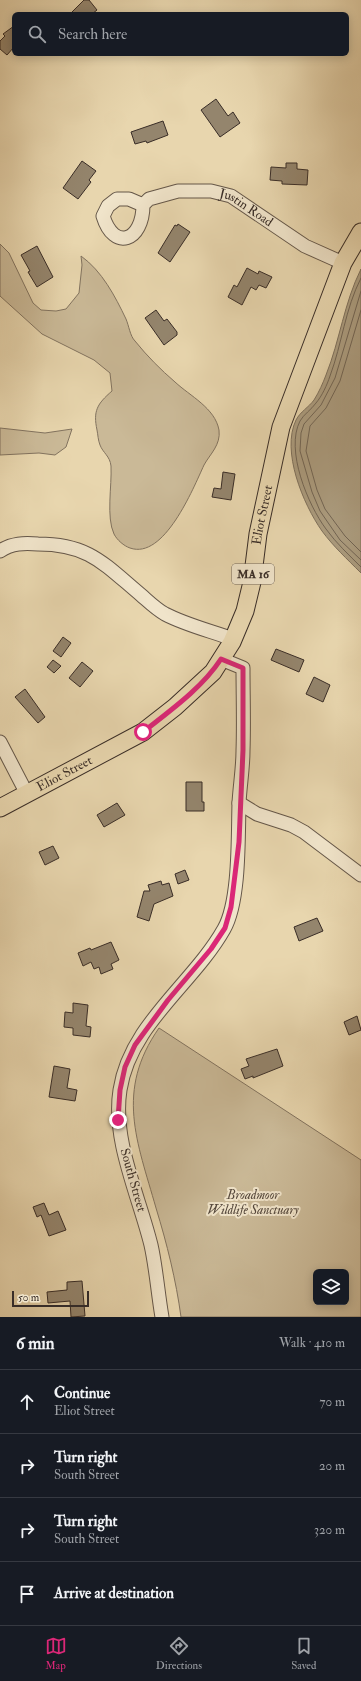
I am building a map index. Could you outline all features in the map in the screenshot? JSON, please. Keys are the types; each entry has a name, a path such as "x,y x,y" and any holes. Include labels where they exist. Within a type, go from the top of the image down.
{"main road":[{"name":"Eliot Street","path":"0,808 143,732 175,707 207,677 221,659 233,639 245,611 252,582 258,534 281,427 343,263 361,232"}],"street":[{"name":"Justin Road","path":"142,205 150,199 178,191 211,191 231,196 305,246 343,263"},
{"path":"0,551 7,546 19,543 52,544 74,547 89,554 106,565 163,613 180,621 233,639"},
{"name":"South Street","path":"162,1317 152,1248 122,1146 118,1120 120,1090 125,1067 135,1045 168,1000 211,949 225,928 231,907 239,842 239,803 243,750 243,668 221,659"},
{"path":"0,742 26,794"},
{"path":"239,803 257,814 291,825 304,832 361,875"}],"green space":[{"path":"0,244 9,253 33,303 41,310 56,311 66,309 79,293 82,265 81,256 89,262 102,276 112,293 126,319 133,339 165,373 201,403 213,415 217,422 219,435 217,445 204,465 185,505 176,520 165,533 154,543 142,549 130,548 123,544 114,534 110,519 111,466 99,443 96,413 97,408 112,391 110,373 94,360 42,334 0,296"},
{"path":"0,428 45,433 72,429 66,447 55,455 39,453 0,455"},
{"name":"Broadmoor Wildlife Sanctuary","path":"159,1028 361,1160 361,1317 181,1317 171,1262 137,1138 134,1116 134,1095 137,1073 145,1051"}],"water":[{"path":"361,269 361,573 331,542 315,520 301,492 296,477 291,447 292,433 296,420 314,400 325,378 350,295"}],"building":[{"path":"84,0 89,0 97,10 94,12 72,12"},
{"path":"12,27 12,49 7,55 0,49 0,41 5,36 3,34"},
{"path":"216,99 228,116 233,112 240,123 220,137 201,110"},
{"path":"163,121 168,135 147,143 146,141 135,144 131,132"},
{"path":"82,161 96,171 89,180 91,182 78,199 63,188"},
{"path":"286,163 297,163 297,169 308,170 307,185 282,184 282,181 270,180 271,167 286,168"},
{"path":"178,224 190,232 170,262 158,253 175,225 177,226"},
{"path":"37,246 53,277 37,287 28,272 30,271 21,255"},
{"path":"247,268 258,274 259,271 272,277 266,288 259,285 256,290 251,287 242,305 228,297 234,285 237,287"},
{"path":"156,310 164,321 167,319 177,332 177,335 164,345 145,318"},
{"path":"223,472 235,474 231,500 212,497 214,488 221,489"},
{"path":"63,637 71,643 61,657 53,651"},
{"path":"276,649 304,660 299,672 271,660"},
{"path":"53,660 61,666 54,673 47,667"},
{"path":"82,662 93,671 80,687 69,678"},
{"path":"314,677 330,685 323,702 306,694"},
{"path":"25,689 45,717 38,723 15,697"},
{"path":"186,782 202,782 202,802 204,802 204,811 186,811"},
{"path":"117,803 125,815 104,827 97,815"},
{"path":"53,846 59,858 45,865 39,852"},
{"path":"185,870 189,880 178,884 175,874"},
{"path":"161,881 162,885 169,883 173,896 154,904 149,921 137,917 144,891 150,891 148,885"},
{"path":"317,918 323,931 299,941 294,927"},
{"path":"111,942 119,960 111,964 113,969 101,974 99,967 94,969 91,962 83,966 78,953 90,948 91,950"},
{"path":"73,1003 88,1005 86,1026 91,1027 90,1037 73,1035 73,1028 64,1027 65,1012 73,1013"},
{"path":"357,1016 361,1030 349,1035 344,1022"},
{"path":"277,1049 283,1066 253,1078 253,1076 245,1079 241,1069 249,1066 246,1059"},
{"path":"54,1066 70,1069 67,1088 77,1090 75,1101 49,1097"},
{"path":"44,1203 49,1215 58,1211 66,1230 49,1236 41,1215 37,1217 33,1207"},
{"path":"82,1281 85,1316 71,1317 70,1301 48,1303 47,1292 67,1290 67,1282"}],"route":[{"path":"118,1120 120,1090 125,1067 135,1045 168,1000 211,949 225,928 231,907 239,842 239,803 243,750 243,668 221,659 213,672 175,707 143,732"}]}
